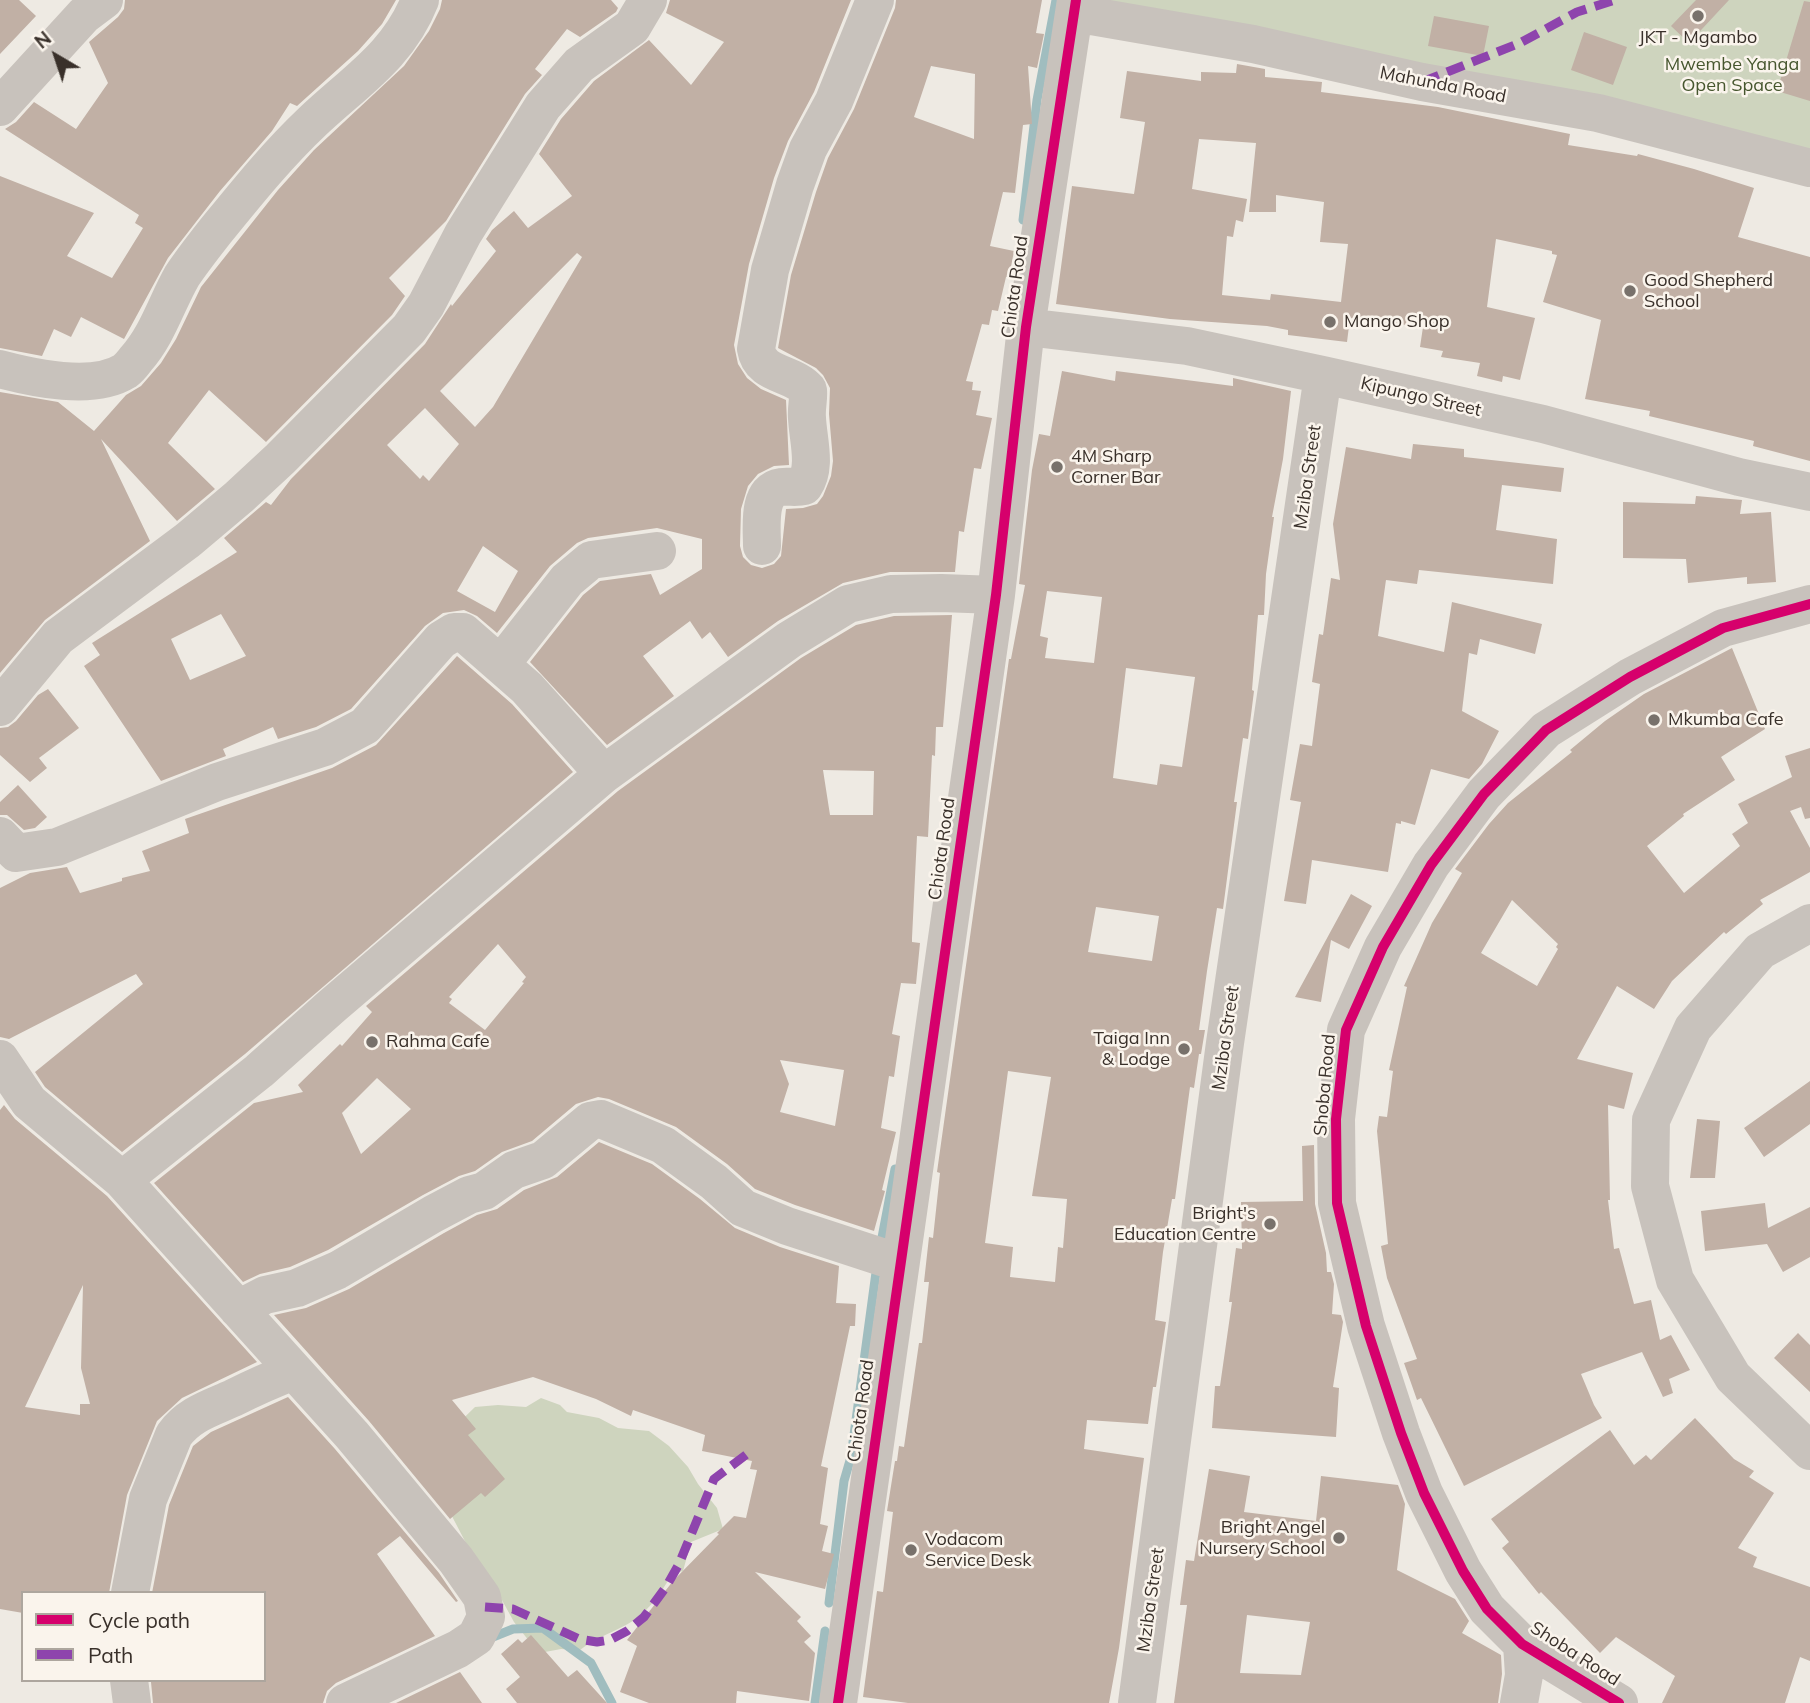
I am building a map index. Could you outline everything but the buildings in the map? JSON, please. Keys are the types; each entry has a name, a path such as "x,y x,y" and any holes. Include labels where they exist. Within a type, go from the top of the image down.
{"street":[{"path":"0,107 84,15 104,0"},
{"path":"0,369 36,378 74,380 103,379 126,370 147,347 182,277 208,241 289,145 378,64 397,43 414,17 420,0"},
{"path":"0,707 58,637 188,540 239,497 410,329 426,305 463,234 543,106 579,65 632,27 648,0"},
{"path":"761,546 763,506 769,493 779,486 804,486 811,463 806,414 808,390 803,384 767,368 758,359 756,349 770,270 808,149 834,100 875,0"},
{"name":"Mahunda Road","path":"1075,7 1422,82 1598,113 1810,168"},
{"name":"Chiota Road","path":"838,1703 996,595 1027,327 1075,7"},
{"name":"Kipungo Street","path":"1027,327 1187,346 1543,424 1739,477 1810,492"},
{"name":"Mziba Street","path":"1137,1703 1224,1057 1323,375"},
{"path":"501,664 567,580 591,560 657,551"},
{"path":"122,1180 259,1072 332,1006 604,774 789,639 848,604 891,594 996,595"},
{"name":"Shoba Road","path":"1619,1703 1522,1644 1487,1609 1462,1572 1424,1493 1366,1326 1337,1203 1336,1119 1346,1030 1383,947 1431,865 1485,794 1546,730 1630,677 1723,628 1810,604"},
{"path":"0,836 16,853 57,847 217,782 326,747 365,726 441,640 454,632 463,632 501,664 557,719 604,774"},
{"path":"1810,923 1760,951 1693,1028 1651,1120 1650,1186 1675,1280 1733,1377 1810,1451"},
{"path":"0,1059 29,1102 122,1180 352,1435 471,1579 485,1607 486,1617 476,1637 458,1649 345,1703"},
{"path":"238,1309 265,1295 303,1286 338,1270 444,1208 484,1191 514,1170 543,1160 590,1121 601,1119 663,1145 714,1182 743,1208 787,1226 900,1263"},
{"path":"130,1591 148,1499 179,1427 201,1411 294,1371"},
{"path":"1520,1703 1524,1675 1522,1644"},
{"path":"129,1682 132,1703"}],"green space":[{"name":"Mwembe Yanga Open Space","path":"1099,0 1810,0 1810,172"},
{"path":"541,1398 560,1405 567,1412 599,1418 618,1428 649,1431 669,1446 688,1467 717,1508 723,1529 691,1542 683,1571 671,1575 656,1599 643,1613 580,1650 545,1652 533,1646 514,1622 491,1580 468,1547 430,1474 435,1446 475,1407 526,1407"}],"waterway":[{"path":"1023,220 1037,100 1056,0"},
{"path":"880,1248 895,1169"},
{"path":"829,1603 844,1481 851,1457 877,1265"},
{"path":"488,1639 513,1629 543,1628 591,1663 612,1703"},
{"path":"815,1703 825,1631"}],"marked path":[{"path":"1422,82 1520,43 1577,12 1615,0"},
{"path":"485,1607 513,1609 579,1639 597,1642 610,1640 627,1631 644,1617 666,1587 679,1564 714,1479 751,1451"}],"cycle path":[{"path":"838,1703 996,595 1026,327 1076,0"},
{"path":"1619,1703 1522,1644 1487,1609 1463,1571 1424,1493 1366,1326 1337,1203 1336,1119 1346,1030 1383,947 1431,865 1484,794 1546,730 1630,677 1723,628 1810,604"}],"place":[{"name":"JKT - Mgambo","path":"1698,16"},
{"name":"Good Shepherd School","path":"1630,291"},
{"name":"Mango Shop","path":"1330,322"},
{"name":"4M Sharp Corner Bar","path":"1057,467"},
{"name":"Mkumba Cafe","path":"1654,720"},
{"name":"Rahma Cafe","path":"372,1042"},
{"name":"Taiga Inn & Lodge","path":"1184,1049"},
{"name":"Bright's Education Centre","path":"1270,1224"},
{"name":"Bright Angel Nursery School","path":"1339,1538"},
{"name":"Vodacom Service Desk","path":"911,1550"}]}
